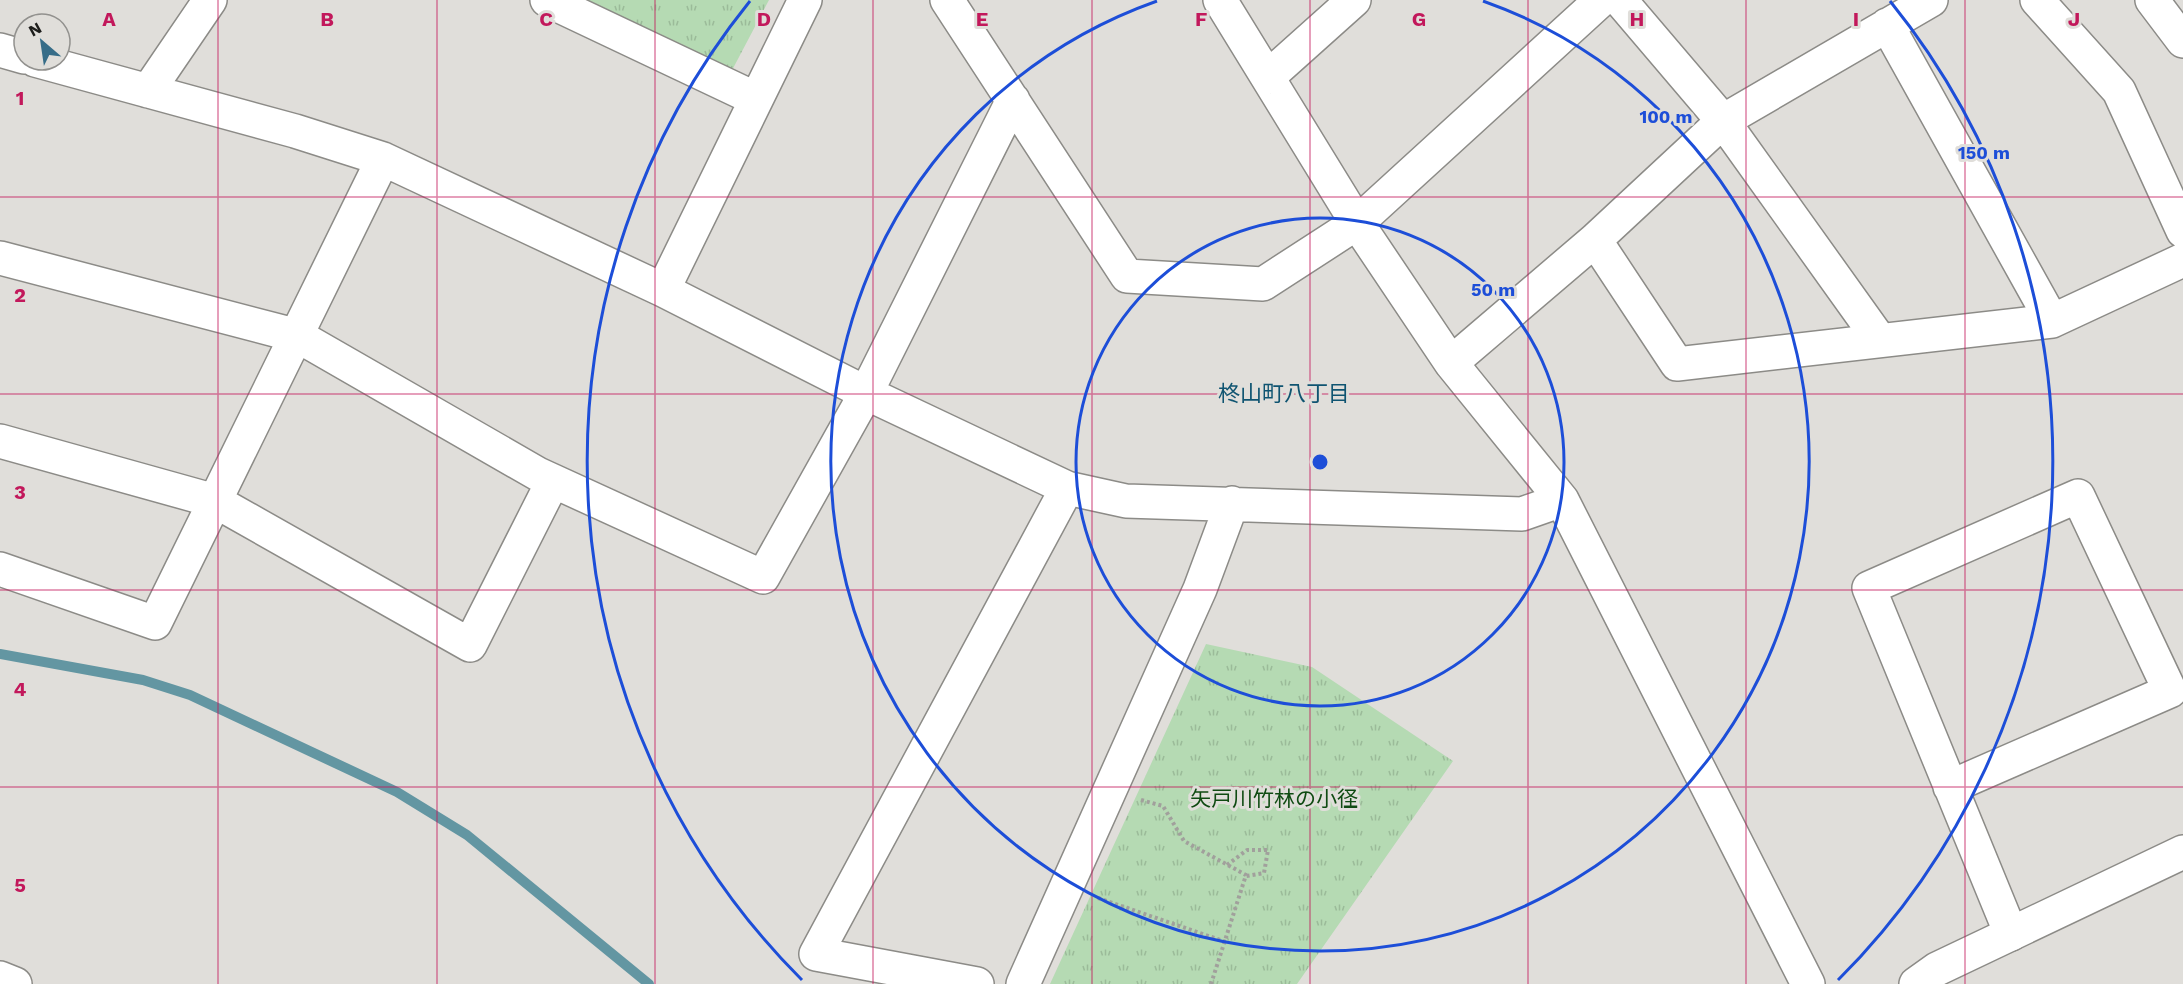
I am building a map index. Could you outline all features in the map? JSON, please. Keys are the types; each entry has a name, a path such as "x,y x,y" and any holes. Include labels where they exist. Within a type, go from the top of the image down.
{"street":[{"path":"148,91 210,0"},
{"path":"547,0 756,99"},
{"path":"663,290 805,0"},
{"path":"947,0 1127,276 1263,284 1357,223 1601,0"},
{"path":"1220,0 1357,223 1451,363 1562,500 1808,984"},
{"path":"1268,77 1354,0"},
{"path":"1620,0 1723,121 1879,339"},
{"path":"1451,363 1595,240 1723,121 1931,0"},
{"path":"2037,0 2119,91 2183,231"},
{"path":"2152,0 2183,41"},
{"path":"1887,25 2052,321"},
{"path":"72,70 295,131 383,159 663,290 866,393 1067,488 1126,501 1522,514 1562,500"},
{"path":"0,258 298,336 553,481 763,577 866,393 1013,100"},
{"path":"0,569 156,623 383,159"},
{"path":"1595,240 1677,364 1879,339 2052,321 2183,260"},
{"path":"0,441 214,501 470,645 553,481"},
{"path":"977,984 816,954 1067,488"},
{"path":"1950,787 2170,691 2078,496 1869,588 1950,787 2011,934"},
{"path":"1023,984 1200,589 1232,503"},
{"path":"1916,984 1937,969 2183,852"},
{"path":"0,978 15,984"}],"path":[{"path":"1109,792 1163,806 1184,841 1246,876 1264,873 1268,850 1247,850 1227,865"},
{"path":"1211,984 1246,876"},
{"path":"1066,886 1226,942"}],"green space":[{"path":"584,0 769,0 729,76"},
{"name":"矢戸川竹林の小径","path":"1206,644 1312,667 1453,761 1297,984 1050,984"}],"waterway":[{"path":"0,654 143,680 190,695 397,792 467,835 649,984"}],"district":[{"name":"柊山町八丁目","path":"1284,393"}]}
